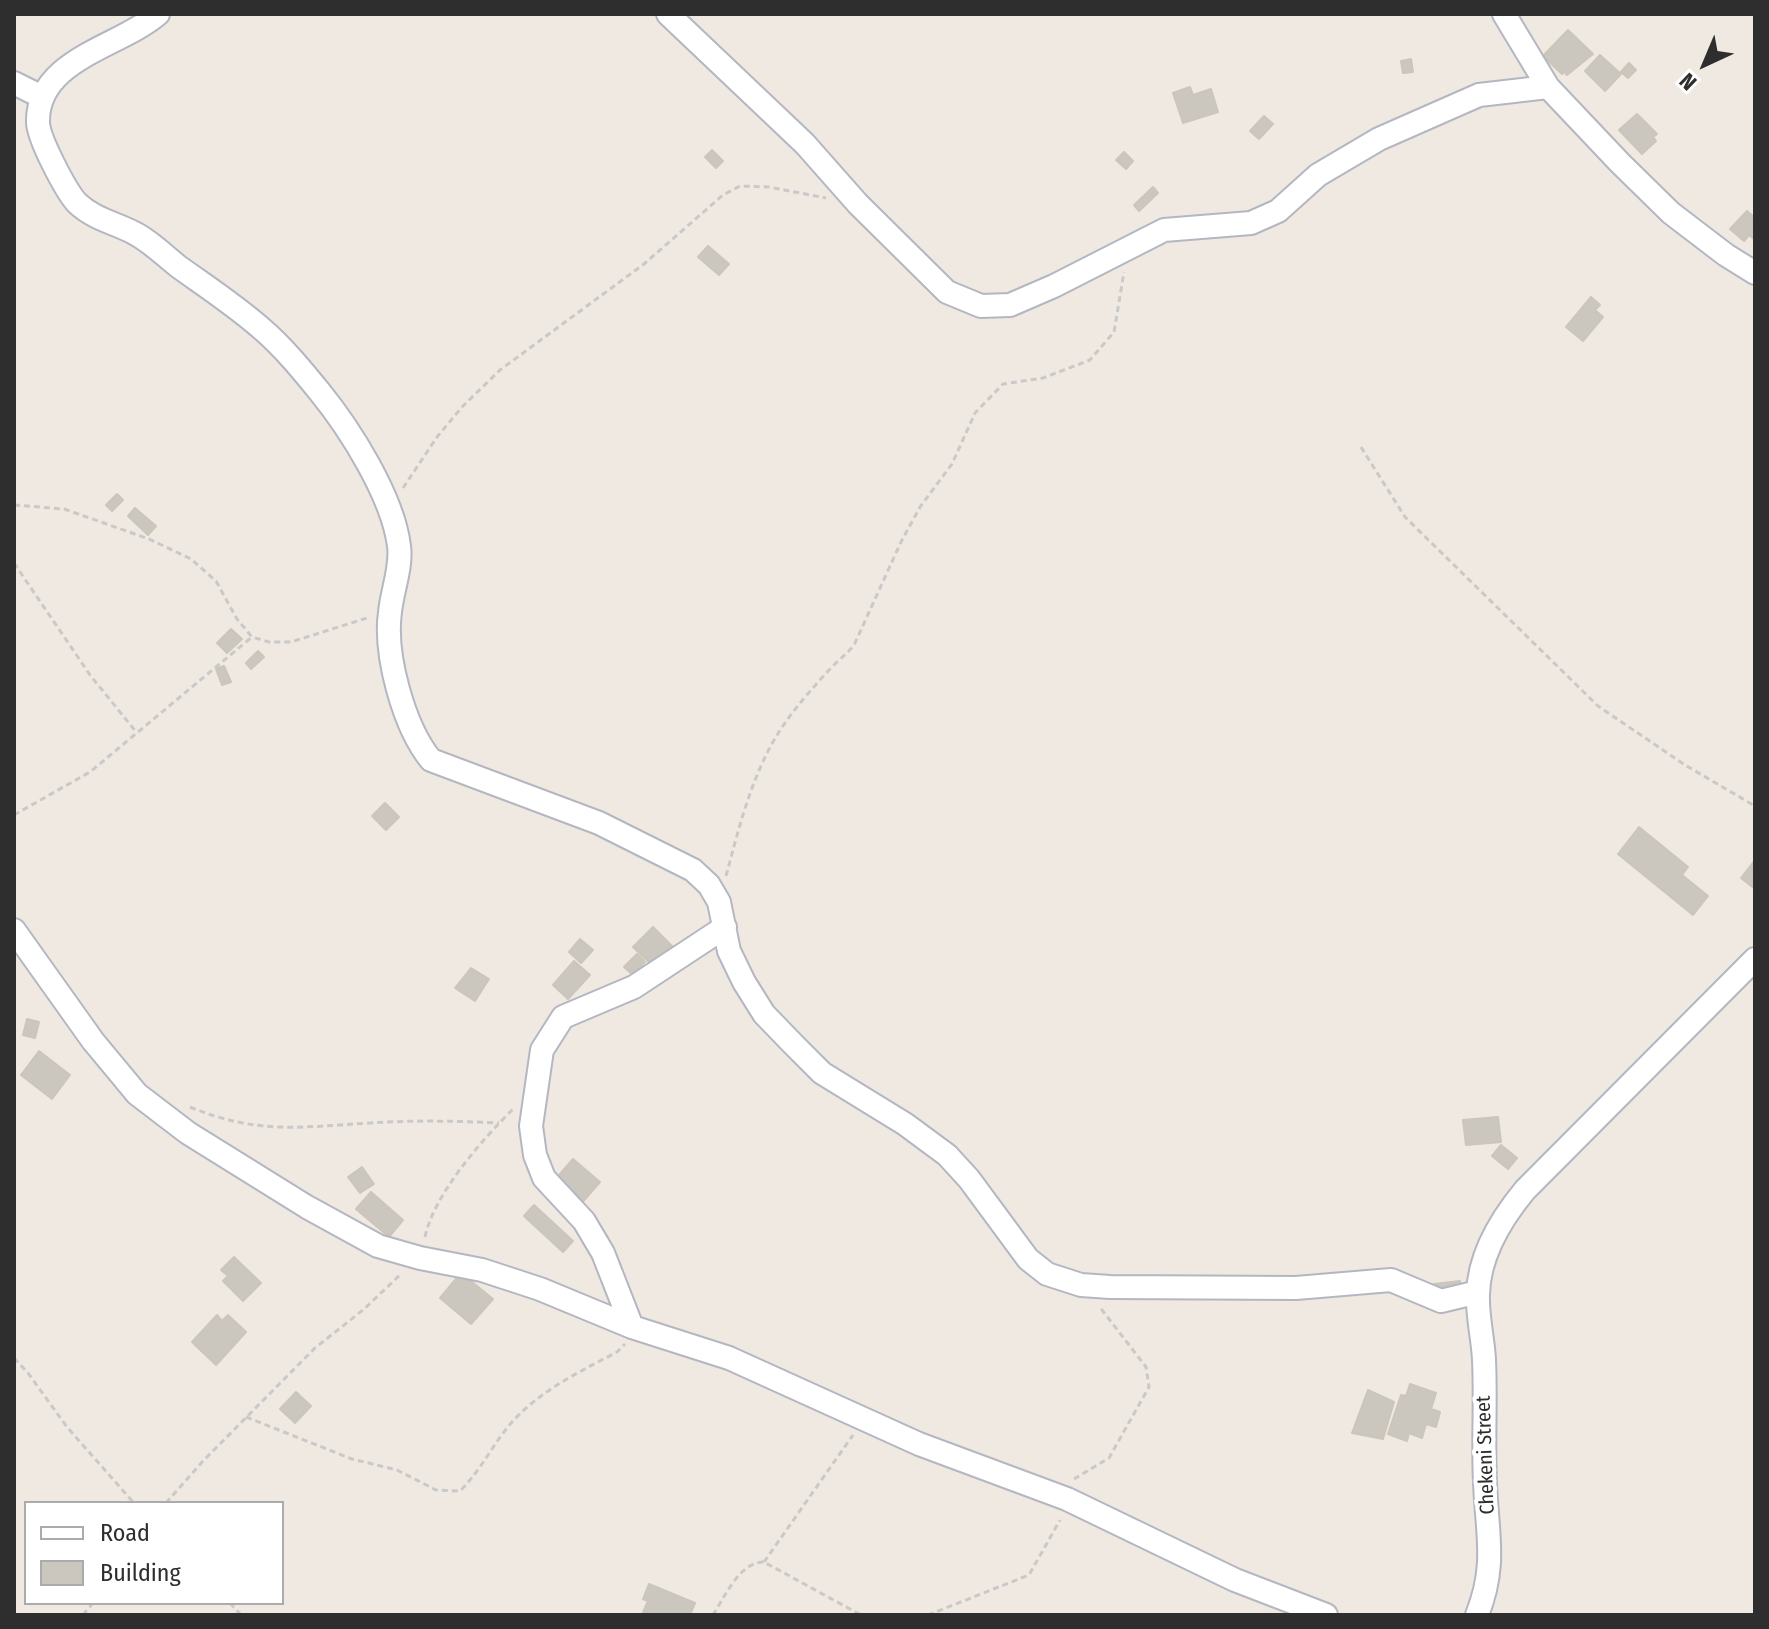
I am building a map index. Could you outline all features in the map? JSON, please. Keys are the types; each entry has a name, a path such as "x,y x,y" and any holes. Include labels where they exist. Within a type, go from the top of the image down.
{"street":[{"path":"158,14 64,68 42,97 38,124 62,182 76,201 91,215 135,234 262,329 296,362 351,433 385,503 400,549 389,613 390,659 415,737 431,760 571,811 693,870 709,885 719,902 729,951 764,1014 822,1073 905,1124 947,1155 969,1179 1028,1259 1047,1274 1088,1286 1296,1288 1391,1280 1441,1301 1478,1292"},
{"path":"668,14 805,144 858,204 947,292 981,306 1010,305 1164,230 1251,223 1278,211 1318,175 1392,133 1479,95 1548,87"},
{"path":"1504,14 1548,87 1671,213 1755,273"},
{"path":"14,83 42,97"},
{"path":"632,1327 603,1253 584,1221 544,1178 535,1155 531,1126 542,1050 563,1017 634,987 725,927"},
{"path":"14,930 93,1041 153,1108 307,1207 378,1246 482,1270 540,1289 632,1327 729,1358 919,1444 1067,1499 1235,1580 1326,1615"},
{"name":"Chekeni Street","path":"1477,1615 1487,1589 1491,1554 1485,1483 1484,1361 1478,1292 1488,1247 1502,1217 1525,1190 1755,959"}],"path":[{"path":"385,503 408,483 437,437 462,407 500,370 633,273 723,195 740,186 769,187 858,204"},
{"path":"719,902 739,826 773,739 833,665 848,655 901,542 920,507 952,464 975,413 1003,384 1043,378 1090,360 1114,332 1128,249"},
{"path":"1361,447 1405,517 1598,706 1685,765 1755,806"},
{"path":"14,505 64,509 149,539 191,559 216,581 237,619 252,637 269,642 291,642 359,619 389,613"},
{"path":"14,563 90,675 137,733"},
{"path":"14,815 90,772 252,637"},
{"path":"168,1501 315,1348 420,1258 428,1224 440,1202 499,1123 536,1086"},
{"path":"179,1102 240,1125 258,1127 329,1127 437,1120 499,1123"},
{"path":"928,1615 1029,1575 1057,1529 1075,1477 1109,1458 1149,1387 1146,1367 1103,1312 1088,1286"},
{"path":"246,1417 352,1459 397,1470 436,1490 460,1491 486,1462 512,1422 523,1411 580,1372 617,1352 630,1338 632,1327"},
{"path":"14,1358 67,1427 132,1501"},
{"path":"764,1562 863,1418"},
{"path":"713,1615 743,1569 754,1562 764,1562 861,1615"}],"building":[{"path":"1568,30 1593,54 1567,75 1543,56"},
{"path":"1600,55 1621,74 1605,91 1585,71"},
{"path":"1411,59 1413,72 1403,73 1401,61"},
{"path":"1629,63 1636,70 1628,78 1621,72"},
{"path":"1190,87 1193,95 1211,89 1218,112 1183,123 1173,93"},
{"path":"1637,114 1657,134 1653,137 1656,141 1642,154 1619,130"},
{"path":"1264,116 1273,124 1259,139 1250,131"},
{"path":"712,150 723,161 716,168 705,157"},
{"path":"1124,152 1133,161 1126,169 1116,160"},
{"path":"1153,187 1158,193 1139,211 1134,205"},
{"path":"1747,211 1755,218 1755,240 1749,235 1744,241 1730,229"},
{"path":"708,246 729,264 719,275 698,257"},
{"path":"1591,297 1600,305 1595,310 1603,317 1583,341 1566,327"},
{"path":"117,494 123,500 112,511 106,505"},
{"path":"135,508 156,526 148,535 128,516"},
{"path":"231,629 242,639 227,653 217,643"},
{"path":"258,651 264,657 251,669 246,663"},
{"path":"224,666 231,682 222,685 216,669"},
{"path":"385,803 399,817 386,830 372,816"},
{"path":"1639,827 1688,867 1682,875 1708,896 1693,915 1618,854"},
{"path":"1755,860 1755,889 1741,878"},
{"path":"653,927 673,947 654,967 633,947"},
{"path":"580,939 593,950 581,963 569,952"},
{"path":"637,954 645,962 632,974 624,967"},
{"path":"574,961 590,975 568,999 553,985"},
{"path":"471,968 489,979 475,1001 455,988"},
{"path":"27,1019 39,1022 35,1038 23,1035"},
{"path":"39,1051 70,1075 52,1099 21,1075"},
{"path":"1498,1117 1501,1142 1466,1145 1463,1120"},
{"path":"1501,1145 1517,1158 1508,1169 1492,1156"},
{"path":"573,1159 600,1182 580,1205 553,1182"},
{"path":"362,1167 374,1184 360,1193 348,1177"},
{"path":"371,1192 403,1220 389,1237 356,1209"},
{"path":"534,1205 573,1241 563,1252 524,1216"},
{"path":"234,1257 261,1283 243,1301 223,1281 228,1276 221,1270"},
{"path":"461,1273 493,1299 471,1324 440,1298"},
{"path":"1460,1281 1460,1292 1434,1294 1434,1284"},
{"path":"217,1315 222,1321 228,1315 246,1332 216,1365 192,1342"},
{"path":"1410,1384 1436,1393 1431,1409 1440,1412 1436,1427 1426,1424 1422,1438 1409,1433 1407,1441 1388,1434 1401,1395 1406,1396"},
{"path":"1368,1390 1394,1402 1383,1439 1352,1433"},
{"path":"296,1392 311,1406 295,1423 280,1409"},
{"path":"649,1584 695,1603 690,1615 642,1615 648,1601 643,1599"}]}
